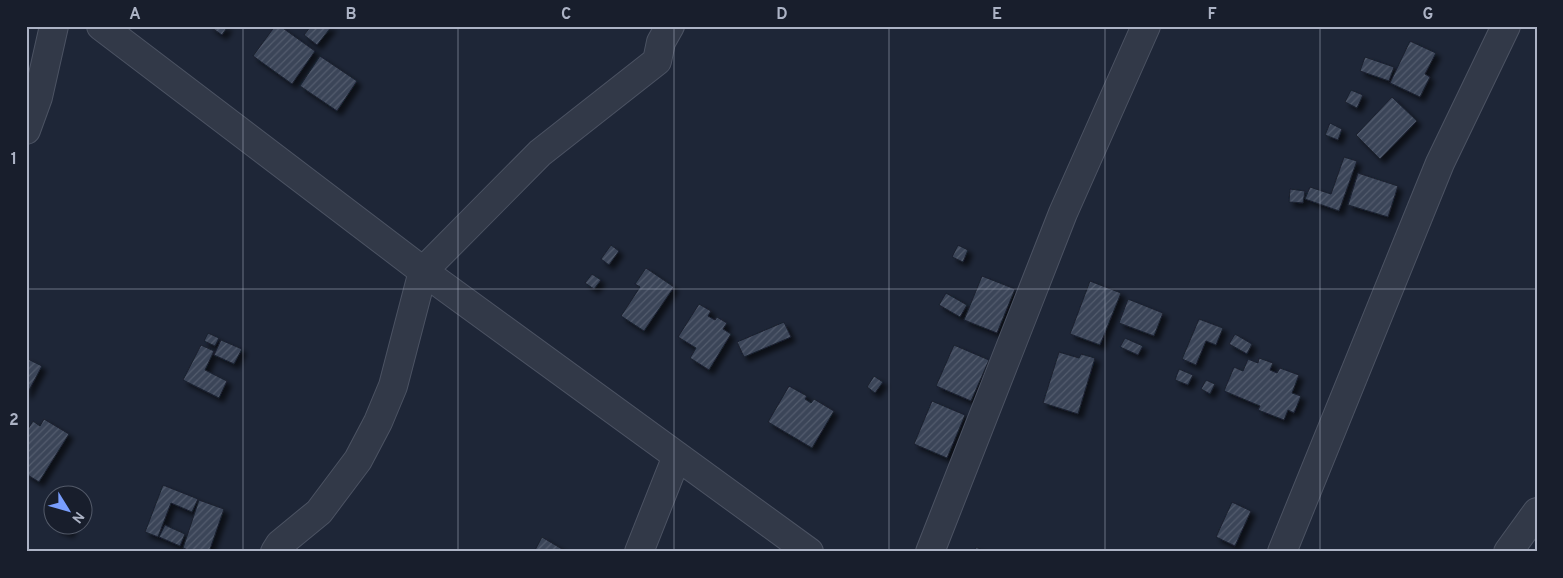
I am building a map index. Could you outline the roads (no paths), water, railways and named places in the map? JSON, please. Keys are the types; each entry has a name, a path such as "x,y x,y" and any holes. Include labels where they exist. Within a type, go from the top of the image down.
{"street":[{"path":"26,130 38,97 54,26"},
{"path":"101,26 423,270 809,552"},
{"path":"275,552 280,544 319,512 358,460 378,422 394,386 423,270 540,153 658,61 661,42 670,26"},
{"path":"930,552 1063,213 1146,26"},
{"path":"1282,552 1440,163 1506,26"},
{"path":"639,552 677,456"},
{"path":"1508,552 1537,512"}]}
